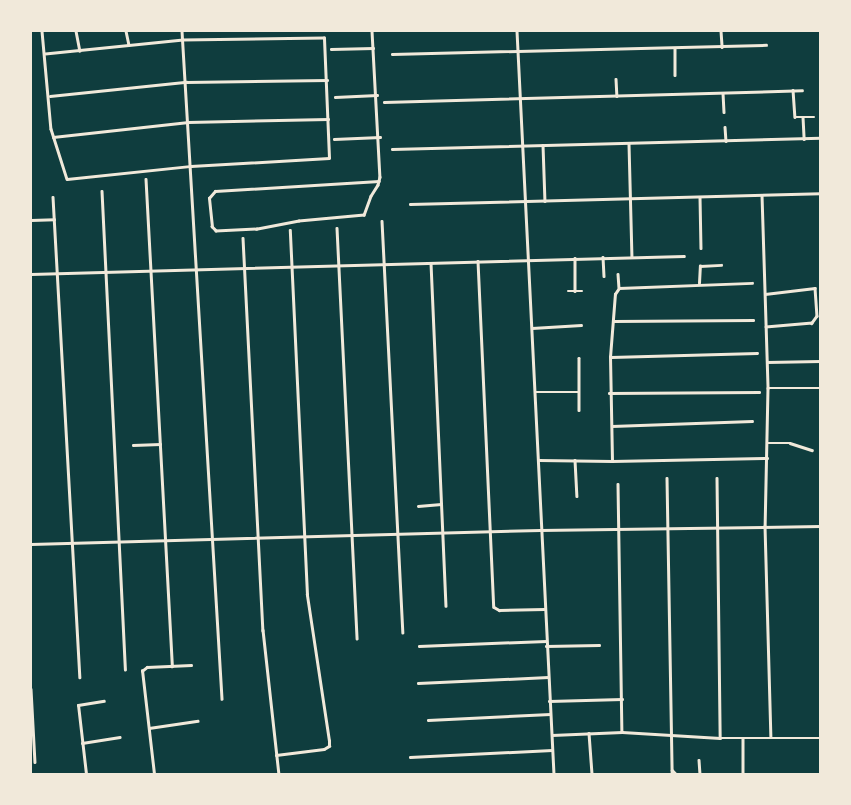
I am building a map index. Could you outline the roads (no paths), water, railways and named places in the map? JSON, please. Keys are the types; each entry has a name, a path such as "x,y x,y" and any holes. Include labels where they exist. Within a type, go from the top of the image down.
{"street":[{"path":"42,31 46,54 53,137 67,179 191,166 328,160 327,80 324,38 183,40 46,54"},
{"path":"76,31 80,51"},
{"path":"126,31 129,45"},
{"path":"182,31 198,269 211,539 222,699"},
{"path":"372,31 380,137 380,181 364,215 299,221 257,229 216,231 212,227 209,198 210,193 215,191 380,181"},
{"path":"517,31 536,392 540,530 554,774"},
{"path":"721,31 722,47"},
{"path":"392,54 766,45"},
{"path":"331,49 374,48"},
{"path":"675,48 675,75"},
{"path":"616,79 617,96"},
{"path":"50,96 186,82 327,80"},
{"path":"793,90 794,115 814,117"},
{"path":"384,102 802,90"},
{"path":"724,93 724,112"},
{"path":"335,96 377,95"},
{"path":"803,117 804,139"},
{"path":"53,137 188,122 328,120"},
{"path":"725,127 726,141"},
{"path":"334,139 380,137"},
{"path":"392,149 820,138"},
{"path":"629,144 632,256"},
{"path":"543,145 545,201"},
{"path":"146,179 172,666"},
{"path":"102,191 125,669"},
{"path":"410,204 820,193"},
{"path":"762,195 768,388 765,526 771,736"},
{"path":"53,197 80,677"},
{"path":"700,197 701,248"},
{"path":"31,220 54,219"},
{"path":"382,221 403,632"},
{"path":"337,228 357,639"},
{"path":"276,754 329,746 307,595 290,230"},
{"path":"243,238 266,675 278,774"},
{"path":"31,274 684,256"},
{"path":"604,257 604,276"},
{"path":"575,258 575,290"},
{"path":"478,261 494,607 499,610 544,609"},
{"path":"431,263 446,606"},
{"path":"700,283 699,267 721,266"},
{"path":"612,460 612,426 609,393 610,357 615,294 619,288 618,274"},
{"path":"619,288 752,282"},
{"path":"764,294 820,287"},
{"path":"766,327 812,323 817,316 815,288"},
{"path":"568,291 582,290"},
{"path":"614,321 752,320"},
{"path":"532,328 581,325"},
{"path":"610,357 757,353"},
{"path":"579,358 579,410"},
{"path":"767,362 820,361"},
{"path":"768,388 820,388"},
{"path":"536,392 579,392"},
{"path":"609,393 760,392"},
{"path":"612,426 752,421"},
{"path":"767,443 790,443 812,450"},
{"path":"133,445 160,444"},
{"path":"539,460 767,458"},
{"path":"575,460 577,496"},
{"path":"667,478 670,734 672,772 676,774"},
{"path":"716,478 720,738"},
{"path":"618,484 622,732"},
{"path":"418,506 441,504"},
{"path":"31,544 398,533 820,526"},
{"path":"419,646 546,641"},
{"path":"546,646 599,645"},
{"path":"154,774 142,671 147,667 191,665"},
{"path":"418,683 548,677"},
{"path":"31,689 35,762"},
{"path":"550,701 622,699"},
{"path":"86,774 78,705 104,701"},
{"path":"428,720 550,714"},
{"path":"148,728 197,721"},
{"path":"589,732 592,774"},
{"path":"551,735 622,732 720,738 771,736 820,738"},
{"path":"82,743 120,737"},
{"path":"743,738 743,774"},
{"path":"410,756 552,750"},
{"path":"700,760 700,774"}]}
